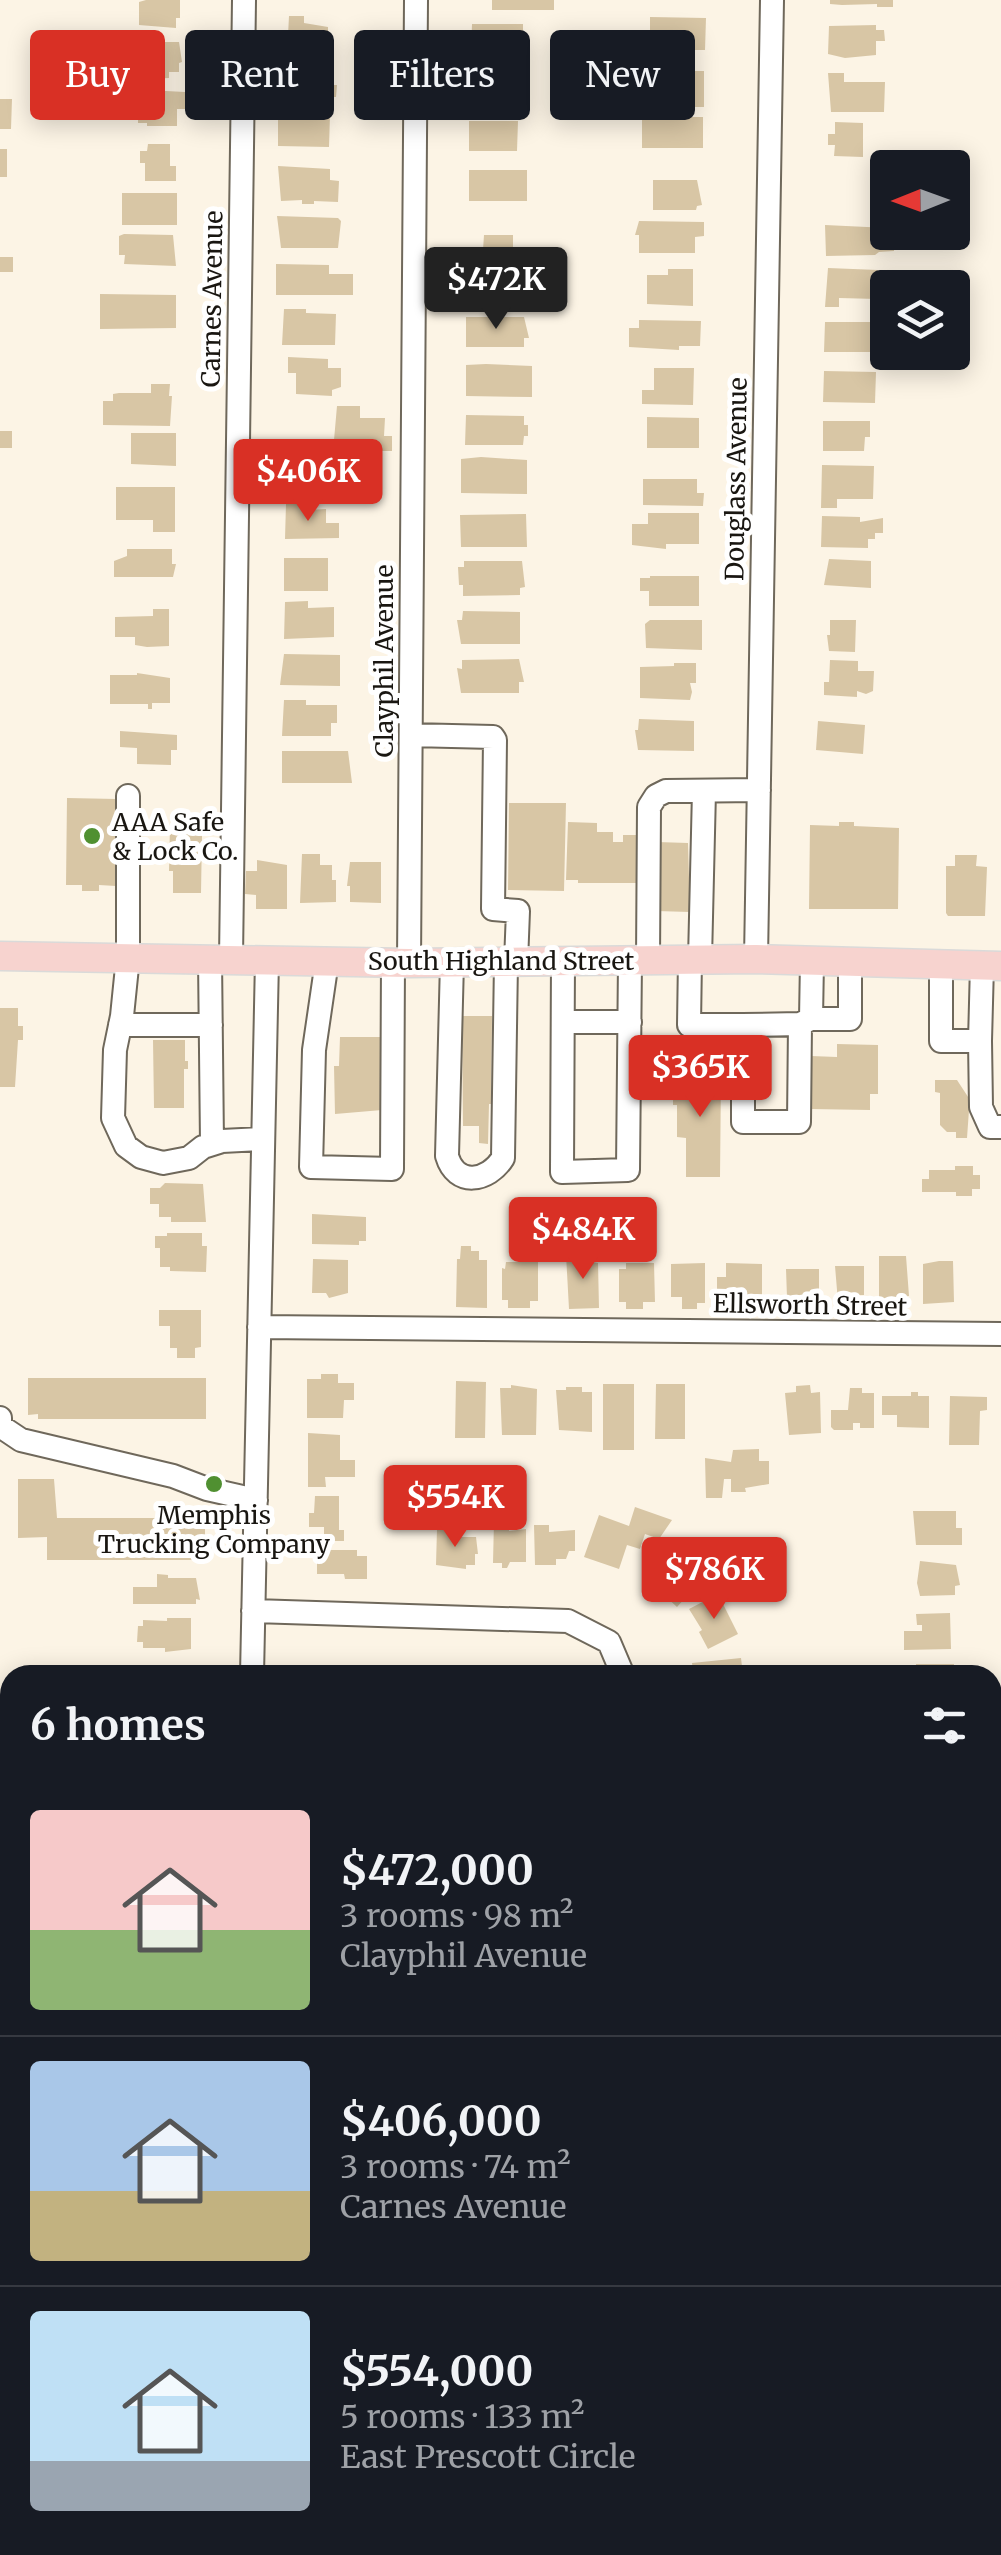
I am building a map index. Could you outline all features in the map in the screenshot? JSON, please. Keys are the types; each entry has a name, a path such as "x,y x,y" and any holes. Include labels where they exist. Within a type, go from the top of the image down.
{"main road":[{"name":"South Highland Street","path":"0,956 402,962 695,959 992,965"}],"street":[{"name":"Carnes Avenue","path":"212,1144 210,1025 220,958 244,0"},
{"name":"Clayphil Avenue","path":"327,961 314,1050 311,1167 392,1169 411,736 416,0"},
{"name":"Douglass Avenue","path":"756,960 772,0"},
{"path":"411,736 492,736 495,740 494,908 518,911 511,962 503,1158 496,1169 470,1178 451,1168 447,1156 452,962"},
{"path":"563,961 562,1172 628,1170 630,1022 639,960 649,807 656,796 666,791 759,790"},
{"path":"704,791 690,1025 850,1019 850,962"},
{"path":"128,796 128,957 115,1050 114,1118 126,1146 141,1157 162,1163 190,1158 212,1144 263,1139"},
{"path":"252,1665 267,960"},
{"path":"743,1025 743,1122 800,1122 812,961"},
{"path":"940,964 941,1042 980,1041"},
{"path":"992,965 980,1041 981,1107 990,1127 1001,1127"},
{"path":"562,1022 630,1022"},
{"path":"120,1025 210,1025"},
{"name":"Ellsworth Street","path":"259,1328 1001,1334"},
{"path":"0,1418 0,1426 21,1440 256,1500"},
{"path":"253,1611 568,1621 609,1642 618,1665"}],"building":[{"path":"180,0 176,28 139,25 139,2"},
{"path":"492,0 554,0 554,10 492,10"},
{"path":"830,0 893,0 893,7 830,4"},
{"path":"289,16 304,16 304,23 328,27 328,30 288,30"},
{"path":"650,17 706,18 705,50 695,50 695,30 650,30"},
{"path":"472,24 523,24 523,30 472,30"},
{"path":"876,25 876,30 884,30 885,41 876,41 876,55 845,58 828,54 829,26"},
{"path":"165,42 179,42 182,62 179,72 169,72 169,78 165,78"},
{"path":"695,71 704,71 704,107 695,107"},
{"path":"828,73 844,73 844,82 885,82 884,112 831,112"},
{"path":"165,91 185,92 185,109 177,109 177,126 138,123 165,120"},
{"path":"0,99 12,99 11,129 0,129"},
{"path":"703,117 703,148 642,148 642,120"},
{"path":"278,120 330,120 329,147 278,146"},
{"path":"469,121 518,121 517,151 469,151"},
{"path":"835,122 863,123 863,157 834,156 835,145 828,145 828,134 835,134"},
{"path":"148,144 170,144 170,166 176,166 176,181 145,181 140,151 147,151"},
{"path":"0,149 7,149 7,177 0,177"},
{"path":"278,166 330,169 330,180 339,181 338,202 281,201"},
{"path":"469,170 527,170 527,201 469,201"},
{"path":"653,180 697,180 702,205 696,210 653,210"},
{"path":"122,193 177,193 177,225 122,225"},
{"path":"277,216 338,218 338,248 281,248"},
{"path":"639,221 704,222 704,236 695,237 695,253 639,253 639,235 635,235"},
{"path":"825,225 870,227 870,250 894,250 875,255 826,256"},
{"path":"173,235 176,266 124,264 125,255 119,255 119,236"},
{"path":"484,235 513,235 513,251 483,250"},
{"path":"0,257 13,257 13,272 0,272"},
{"path":"276,264 329,265 329,274 353,274 353,295 276,295"},
{"path":"468,267 531,269 531,299 467,298"},
{"path":"828,268 878,270 870,270 870,299 839,298 839,307 825,307"},
{"path":"668,269 693,269 693,306 647,304 647,275 668,275"},
{"path":"100,294 176,295 176,328 100,329"},
{"path":"284,309 336,314 335,345 282,345"},
{"path":"466,317 524,317 529,338 524,338 524,347 466,347"},
{"path":"639,320 701,321 700,346 679,346 679,350 629,347 629,328 639,328"},
{"path":"825,322 870,322 870,352 824,352"},
{"path":"288,357 328,359 328,368 341,368 341,387 332,390 332,396 296,394 296,373 288,373"},
{"path":"466,365 532,366 532,397 466,396"},
{"path":"654,368 694,368 693,405 642,404 642,390 654,390"},
{"path":"824,371 876,372 875,403 823,402"},
{"path":"151,384 170,384 170,426 103,425 103,401 113,401 113,394 119,393 151,393"},
{"path":"337,406 360,406 360,418 385,418 384,436 392,436 392,451 337,448"},
{"path":"466,415 524,416 528,436 524,436 523,445 465,445"},
{"path":"647,417 699,418 699,448 647,448"},
{"path":"823,421 870,421 870,437 865,437 864,451 823,451"},
{"path":"0,431 12,431 12,448 0,448"},
{"path":"131,433 176,433 176,466 131,464"},
{"path":"289,457 325,457 325,482 331,482 331,495 295,492 295,471 289,471"},
{"path":"461,459 527,460 527,494 461,493"},
{"path":"822,465 874,466 873,499 837,499 837,508 821,508"},
{"path":"643,479 697,479 697,493 704,493 703,506 643,505"},
{"path":"116,487 175,487 175,532 153,532 153,520 116,520"},
{"path":"286,504 308,504 308,510 326,509 326,523 339,523 339,538 285,539"},
{"path":"648,513 699,513 699,544 666,544 666,549 632,545 632,524 648,524"},
{"path":"526,514 527,547 461,547 460,515"},
{"path":"822,516 860,517 860,522 883,518 883,533 868,539 868,548 821,547"},
{"path":"127,549 172,549 172,564 176,564 173,577 114,577 114,561 127,556"},
{"path":"284,558 328,558 328,591 284,591"},
{"path":"829,559 871,561 871,588 824,585"},
{"path":"464,561 522,561 525,587 520,588 520,595 463,596 458,567 464,567"},
{"path":"699,576 699,606 649,606 649,591 640,591 640,578"},
{"path":"308,601 308,608 334,607 334,637 284,639 285,602"},
{"path":"153,609 169,609 169,646 135,645 135,637 115,637 115,617 153,616"},
{"path":"463,611 520,612 520,644 461,644 457,620 462,620"},
{"path":"650,620 702,620 702,650 646,648 645,624"},
{"path":"830,620 856,620 855,652 829,651"},
{"path":"284,654 340,655 340,686 280,685"},
{"path":"519,659 524,682 519,682 519,693 461,693 457,668 462,669 462,660"},
{"path":"830,660 858,661 858,671 874,671 873,691 857,691 857,697 824,695"},
{"path":"696,663 696,683 690,683 690,700 640,698 640,667"},
{"path":"137,673 170,678 170,703 152,703 152,709 148,709 148,704 110,704 110,675"},
{"path":"284,700 337,705 337,723 331,723 331,736 282,736"},
{"path":"639,719 694,721 694,751 638,750 635,730"},
{"path":"818,721 865,725 863,754 816,750"},
{"path":"120,731 177,735 171,765 137,764 137,748 120,747"},
{"path":"282,751 348,751 352,783 282,783"},
{"name":"AAA Safe & Lock Co.","path":"67,798 117,799 116,873 120,873 116,886 99,885 99,891 82,891 82,885 66,885"},
{"path":"509,803 566,803 564,891 508,890"},
{"path":"568,822 597,823 597,832 613,832 613,842 623,842 623,835 642,835 645,883 566,880"},
{"path":"839,822 899,828 898,909 809,909 810,825 839,826"},
{"path":"170,825 191,826 191,835 202,835 201,893 173,893 173,871 169,871"},
{"path":"657,842 688,843 690,912 656,911"},
{"path":"302,854 320,854 320,865 332,865 336,902 300,903"},
{"path":"955,855 977,855 976,866 987,867 985,916 946,913 946,866 955,866"},
{"path":"257,860 287,865 287,909 256,909 256,895 245,894 246,871 257,871"},
{"path":"350,862 381,862 381,903 350,902"},
{"path":"0,1008 18,1008 18,1026 23,1026 23,1040 18,1040 15,1087 0,1087"},
{"path":"462,1016 492,1016 488,1144 479,1143 479,1126 463,1126"},
{"path":"340,1037 381,1037 382,1110 335,1114 334,1066 339,1066"},
{"path":"153,1040 185,1040 188,1069 184,1069 184,1108 154,1108"},
{"path":"837,1044 878,1045 878,1094 870,1094 870,1110 811,1109 811,1056 837,1057"},
{"path":"683,1068 721,1072 720,1177 686,1177 686,1138 677,1137 677,1105 673,1105 673,1079 683,1079"},
{"path":"935,1080 957,1080 974,1106 969,1110 967,1138 956,1138 956,1132 947,1132 940,1125 940,1093 935,1092"},
{"path":"955,1166 973,1166 973,1175 980,1175 980,1189 972,1189 972,1196 922,1192 922,1179 929,1179 929,1170 955,1170"},
{"path":"165,1183 203,1184 206,1222 171,1222 171,1217 159,1217 159,1204 150,1204 150,1188 160,1188"},
{"path":"312,1214 366,1217 366,1241 359,1241 359,1245 312,1244"},
{"path":"202,1233 202,1246 207,1246 206,1272 160,1267 160,1248 155,1248 155,1236"},
{"path":"461,1246 471,1246 471,1251 479,1251 479,1260 487,1260 487,1308 456,1307"},
{"path":"566,1254 592,1254 592,1262 598,1263 599,1308 569,1309"},
{"path":"879,1256 906,1256 909,1296 900,1296 900,1303 879,1303"},
{"path":"313,1259 348,1260 348,1293 329,1298 326,1293 312,1293"},
{"path":"953,1261 954,1302 923,1304 923,1264"},
{"path":"506,1262 538,1262 538,1301 530,1301 530,1308 508,1308 508,1300 502,1300 502,1268 505,1269"},
{"path":"626,1263 654,1263 655,1302 643,1302 643,1309 626,1309 626,1302 619,1302 619,1269 626,1269"},
{"path":"705,1263 705,1303 697,1303 697,1309 682,1309 682,1297 671,1297 671,1264"},
{"path":"726,1263 762,1264 762,1302 749,1302 749,1310 726,1310 726,1294 717,1294 717,1277 726,1277"},
{"path":"835,1266 864,1266 864,1295 854,1295 854,1302 838,1302"},
{"path":"786,1269 819,1269 819,1297 787,1297"},
{"path":"159,1310 201,1310 201,1347 195,1348 195,1358 177,1358 177,1348 170,1348 170,1326 159,1326"},
{"path":"321,1374 338,1374 338,1383 354,1383 354,1400 344,1400 343,1418 307,1418 307,1379 321,1379"},
{"path":"28,1378 206,1378 206,1419 38,1419 38,1414 28,1415"},
{"path":"456,1381 486,1382 485,1438 455,1438"},
{"path":"603,1384 634,1384 634,1450 603,1450"},
{"path":"656,1384 685,1384 685,1439 655,1439"},
{"path":"511,1385 537,1389 536,1435 502,1435 500,1388"},
{"path":"810,1385 811,1393 820,1392 821,1433 789,1435 785,1393 796,1392 796,1386"},
{"path":"582,1387 582,1392 592,1392 592,1432 559,1430 556,1390"},
{"path":"850,1388 874,1393 874,1428 860,1428 860,1423 853,1423 853,1430 831,1427 831,1410 848,1410"},
{"path":"911,1392 929,1396 929,1428 897,1427 897,1415 882,1415 882,1396 911,1396"},
{"path":"950,1396 987,1397 987,1410 980,1411 979,1445 949,1445"},
{"path":"308,1433 340,1435 340,1460 355,1460 355,1477 325,1477 326,1487 308,1487"},
{"path":"759,1449 759,1461 769,1461 769,1484 745,1488 746,1492 731,1492 731,1479 724,1479 722,1498 706,1498 705,1458 731,1462 733,1450"},
{"path":"18,1479 54,1479 57,1518 195,1518 195,1523 205,1522 205,1560 47,1560 47,1537 18,1538"},
{"path":"315,1496 339,1496 339,1530 344,1530 344,1541 324,1541 324,1527 309,1527"},
{"path":"635,1507 672,1520 659,1539 645,1534 640,1549 627,1545 619,1569 584,1557 599,1515 629,1526"},
{"path":"913,1511 956,1511 962,1545 916,1545"},
{"path":"494,1521 509,1521 509,1531 526,1529 526,1562 510,1562 507,1568 502,1568 502,1563 493,1563"},
{"path":"534,1525 549,1525 549,1532 575,1530 575,1551 569,1551 566,1559 556,1559 556,1565 535,1565"},
{"path":"437,1529 451,1529 452,1537 476,1537 475,1565 466,1565 466,1569 436,1565"},
{"path":"665,1549 674,1557 669,1563 695,1587 677,1607 652,1590 661,1577 649,1567"},
{"path":"317,1550 357,1550 357,1556 367,1556 367,1579 317,1574"},
{"path":"920,1561 956,1565 960,1585 955,1586 955,1595 920,1596"},
{"path":"157,1574 196,1578 200,1600 196,1599 196,1604 133,1604 133,1587 157,1587"},
{"path":"718,1594 738,1634 708,1649 689,1609"},
{"path":"950,1613 951,1649 904,1650 904,1631 922,1631 916,1614"},
{"path":"191,1618 191,1649 165,1652 165,1648 143,1648 143,1642 137,1642 138,1626 143,1626 143,1620"},
{"path":"741,1658 742,1665 692,1665"}],"place":[{"name":"AAA Safe & Lock Co.","path":"92,836"},
{"name":"Memphis Trucking Company","path":"214,1484"}]}
